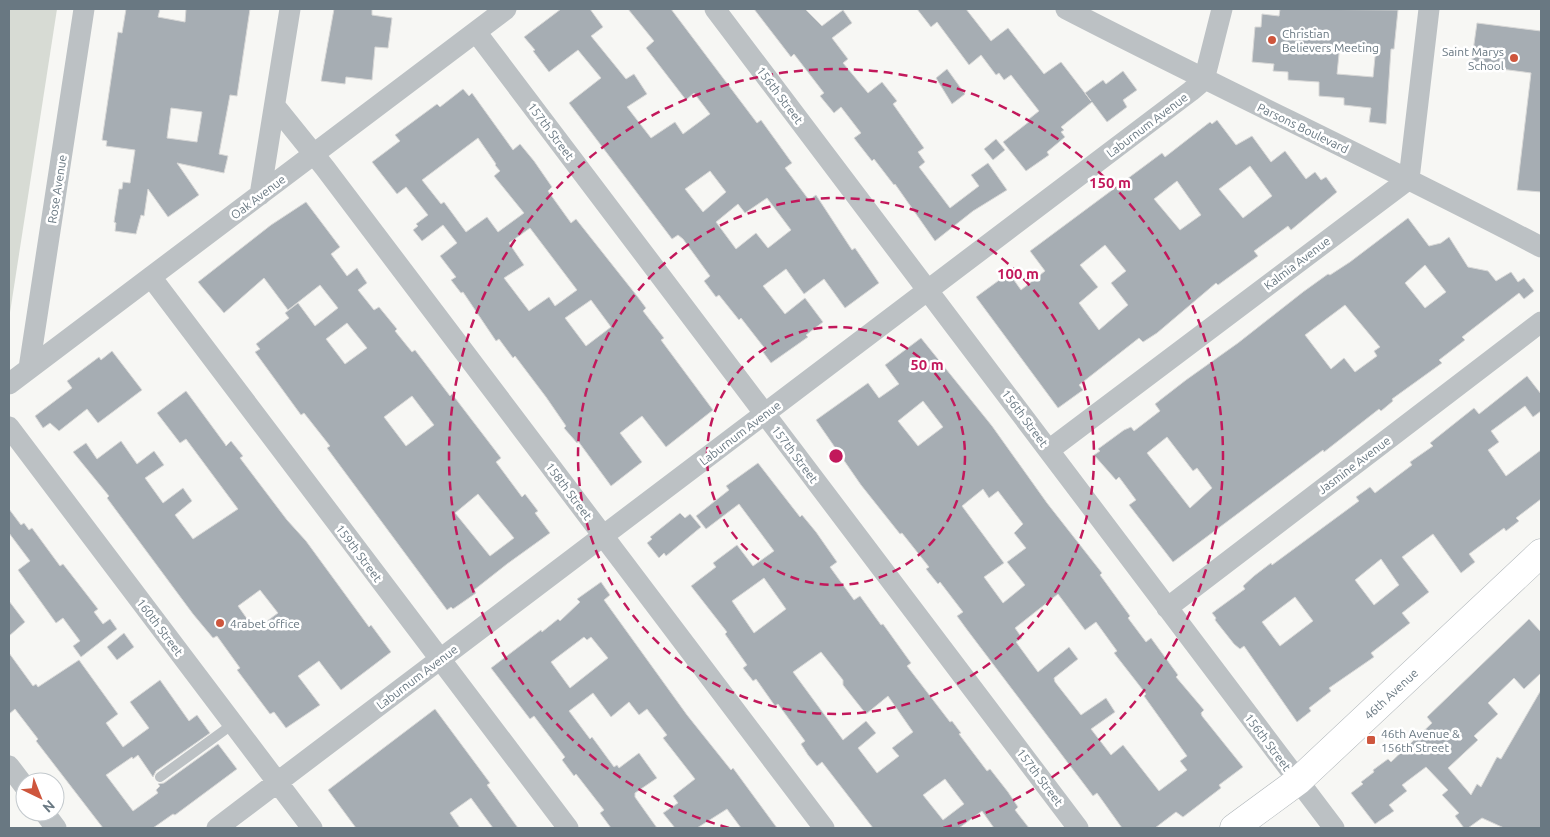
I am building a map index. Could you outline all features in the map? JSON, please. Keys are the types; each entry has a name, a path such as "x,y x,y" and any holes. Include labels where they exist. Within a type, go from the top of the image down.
{"street":[{"name":"Rose Avenue","path":"29,368 84,9"},
{"path":"260,195 290,9"},
{"name":"Oak Avenue","path":"9,384 506,9"},
{"name":"156th Street","path":"715,9 1334,828"},
{"name":"Parsons Boulevard","path":"1066,9 1204,80 1409,179 1541,247"},
{"path":"1204,80 1222,9"},
{"path":"1409,179 1429,9"},
{"name":"157th Street","path":"476,32 1078,828"},
{"name":"Laburnum Avenue","path":"217,828 1204,80"},
{"name":"158th Street","path":"275,106 314,154 824,828"},
{"name":"Kalmia Avenue","path":"1049,450 1409,179"},
{"name":"159th Street","path":"151,277 568,828"},
{"name":"Jasmine Avenue","path":"1167,608 1541,322"},
{"name":"160th Street","path":"9,427 312,828"},
{"name":"46th Avenue","path":"1234,828 1298,781 1541,553"}],"lane":[{"path":"160,777 233,724"}],"shaded area":[{"path":"9,9 57,9 9,319"}],"building":[{"path":"126,9 160,9 158,17 185,22 186,9 250,9 237,96 230,95 219,154 228,156 224,173 177,163 199,195 168,217 148,189 144,216 141,215 136,234 115,231 116,223 114,222 119,189 122,189 123,182 130,183 135,150 106,146 107,141 102,140 118,32 122,33","holes":["171,108 202,112 197,142 167,138"]},
{"path":"334,9 372,9 372,15 392,18 388,48 375,47 372,80 346,77 345,84 321,81"},
{"path":"561,9 590,9 603,27 591,36 626,79 634,74 647,94 627,107 651,138 675,122 683,134 710,114 694,93 686,100 646,48 654,41 628,9 671,9 757,123 761,120 792,163 785,168 809,200 816,195 852,250 855,248 879,283 845,308 824,279 804,294 786,269 763,286 785,314 805,298 823,322 806,335 808,337 771,363 763,352 766,350 741,318 739,320 719,295 716,297 704,281 710,276 683,239 678,235 672,239 569,103 601,78 578,50 549,72 524,37","holes":["710,171 726,192 703,212 685,189","767,198 791,230 768,248 756,233 736,249 716,222 738,204 745,213"]},
{"path":"754,9 805,9 822,26 843,10 852,23 832,38 848,59 843,63 868,93 882,82 897,101 893,104 924,148 918,152 925,162 919,167 950,208 979,186 971,175 988,163 1007,190 973,211 935,241 895,184 874,159 872,161 854,138 861,133 841,107 834,113 820,96 824,93 794,54 791,57"},
{"path":"917,9 966,9 991,41 1008,28 1044,74 1061,62 1091,101 1085,93 1103,80 1106,84 1123,71 1137,90 1123,100 1127,107 1107,122 1092,102 1061,127 1064,130 1061,132 1065,137 1047,152 1049,155 1026,171 1003,142 1030,121 1029,119 1039,111 1011,75 1004,80 999,73 996,75 981,55 969,65 937,22 931,27"},
{"path":"1280,9 1398,10 1394,49 1391,49 1386,124 1369,122 1371,108 1344,105 1344,98 1319,96 1319,82 1288,80 1288,72 1273,71 1274,64 1252,62 1255,27 1261,27 1262,14 1279,16","holes":["1340,44 1376,47 1373,77 1337,74"]},
{"path":"1477,23 1541,31 1541,192 1517,190 1531,73 1471,65"},
{"path":"947,69 965,94 952,104 936,78"},
{"path":"463,89 469,96 472,93 513,150 520,144 552,187 548,191 571,223 576,219 646,308 643,311 664,338 661,340 713,410 666,447 642,416 620,433 642,462 611,486 578,441 577,443 564,428 566,426 515,356 513,358 499,339 496,341 463,292 461,293 451,280 456,277 440,256 457,243 443,225 422,241 413,230 418,226 416,224 428,215 406,187 397,194 372,162 400,141 395,135 437,104 440,107","holes":["478,138 500,171 494,176 524,213 498,232 487,217 466,232 444,202 441,204 422,180","530,228 577,290 555,306 549,297 529,311 504,278 524,265 509,243","591,300 611,327 586,346 565,318"]},
{"path":"1217,120 1236,145 1252,136 1271,162 1285,151 1306,179 1315,172 1321,180 1326,177 1337,192 1291,230 1288,226 1254,251 1258,256 1218,285 1216,283 1157,333 1143,342 1139,338 1079,385 1083,390 1058,408 976,297 1009,273 1021,290 1045,271 1030,251 1162,153 1165,157 1210,122 1212,124","holes":["1250,166 1272,196 1243,218 1219,189","1177,181 1201,215 1180,230 1154,199","1105,245 1126,271 1111,283 1128,305 1099,330 1079,303 1098,287 1080,265"]},
{"path":"996,139 1005,150 993,160 984,149"},
{"path":"306,202 340,247 331,254 347,276 357,268 367,283 358,290 374,310 379,307 397,329 395,331 412,352 415,350 450,396 452,394 501,458 496,462 522,497 525,494 538,511 535,513 550,533 507,564 474,590 476,593 453,609 451,607 447,610 327,448 330,446 304,413 301,415 255,352 260,349 256,344 289,318 285,313 298,303 315,326 338,308 320,285 288,310 264,278 224,313 198,282 271,225","holes":["347,323 367,348 345,364 326,339","412,396 434,425 406,446 384,417","478,494 514,538 490,556 455,513"]},
{"path":"1408,218 1429,246 1441,243 1449,237 1468,267 1488,271 1496,281 1511,272 1518,282 1524,278 1534,291 1524,299 1519,293 1462,337 1465,340 1439,360 1442,363 1392,399 1393,401 1381,411 1379,409 1324,452 1323,450 1173,562 1129,505 1136,500 1119,477 1116,480 1094,455 1100,451 1098,449 1124,430 1131,427 1134,431 1160,411 1155,404 1303,292 1328,274 1330,275","holes":["1425,265 1446,292 1425,308 1405,283","1345,305 1380,347 1374,351 1377,356 1355,372 1344,358 1331,369 1305,335","1167,437 1193,471 1197,468 1212,488 1190,508 1147,453"]},
{"path":"921,338 992,426 1047,503 1102,573 1100,575 1130,616 1128,618 1146,642 1151,638 1178,675 1176,677 1204,710 1201,713 1202,716 1243,767 1219,785 1221,788 1183,817 1176,812 1155,828 1122,828 1097,793 1093,796 968,631 957,616 963,612 940,582 938,584 926,569 929,567 861,485 816,420 868,383 879,398 899,384 885,365","holes":["923,401 943,427 918,446 898,421","983,489 989,498 998,491 1023,524 1014,533 1026,548 1007,562 1025,585 1003,603 984,577 1004,563 962,506","1058,594 1085,630 1096,622 1117,651 1114,653 1146,694 1144,696 1187,756 1180,761 1187,770 1159,791 1123,745 1111,755 1091,729 1115,712 1106,698 1081,715 1055,682 1054,678 1078,659 1069,647 1038,672 1016,642 1022,638 1015,628"]},
{"path":"112,351 142,390 98,423 87,409 59,431 50,423 43,428 35,416 72,388 67,381 99,357 101,360"},
{"path":"1527,376 1541,394 1541,411 1533,417 1525,406 1491,431 1499,442 1488,450 1506,476 1541,450 1541,499 1516,518 1519,521 1506,531 1504,528 1469,554 1475,562 1461,573 1433,534 1402,557 1429,592 1402,613 1410,623 1371,653 1374,657 1329,688 1331,691 1309,708 1311,711 1297,722 1244,646 1240,649 1234,644 1215,620 1216,618 1212,613 1245,589 1243,586 1271,563 1272,565 1359,501 1356,497 1370,487 1375,493 1412,465 1410,462 1433,446 1430,443 1474,408 1479,414","holes":["1381,559 1399,585 1374,605 1355,580","1295,597 1313,621 1280,646 1262,622"]},
{"path":"186,391 226,446 231,441 243,456 240,458 287,520 306,541 369,627 371,625 391,652 341,690 319,661 298,676 320,705 286,728 274,712 270,714 237,670 240,668 217,636 213,638 193,614 107,498 109,496 73,452 86,443 97,459 121,441 137,464 154,451 164,465 145,478 163,503 183,488 192,501 175,515 193,539 238,509 186,439 180,443 157,413","holes":["260,590 278,613 255,630 238,606"]},
{"path":"758,463 800,517 802,515 816,532 837,562 830,567 854,600 860,596 881,625 883,624 911,663 907,666 950,722 952,721 961,733 959,734 987,771 990,769 1008,792 1018,807 1015,810 1029,828 994,828 982,811 959,828 873,828 822,762 817,766 801,744 805,741 778,704 775,706 756,679 753,681 743,668 747,665 725,634 727,632 691,586 716,567 713,563 737,545 753,566 774,551 739,504 706,529 696,516 729,490 726,486","holes":["764,578 786,609 754,633 732,601","821,652 843,680 843,685 866,714 888,696 913,732 892,748 899,756 877,773 858,748 876,733 866,721 843,740 793,672","945,779 964,804 943,820 923,795"]},
{"path":"9,509 21,525 24,523 29,530 32,528 60,566 63,564 98,609 94,612 103,624 110,619 117,629 81,657 73,646 80,641 63,618 56,623 18,570 30,561 9,533"},
{"path":"680,513 685,518 690,514 701,527 666,556 664,553 659,558 647,543 652,539 650,537"},
{"path":"601,582 610,595 604,600 687,715 731,770 733,768 777,828 741,828 727,809 697,828 675,828 663,813 678,803 673,796 695,779 663,738 667,735 647,709 639,715 629,702 611,717 593,693 569,711 590,739 592,737 614,767 617,765 619,768 639,753 657,778 635,793 635,797 657,828 611,828 600,813 604,810 576,774 574,776 562,760 565,757 534,716 530,719 491,668 541,630 542,632 558,619 560,621 580,602 577,599","holes":["584,637 587,640 591,637 608,658 570,688 551,662"]},
{"path":"9,601 25,622 9,636"},
{"path":"1529,619 1541,632 1541,673 1524,689 1514,678 1488,703 1498,714 1474,736 1478,740 1448,768 1471,795 1477,784 1481,787 1497,757 1501,759 1541,690 1541,828 1504,828 1482,818 1468,828 1464,828 1455,816 1459,813 1442,795 1448,790 1426,767 1402,785 1407,791 1389,805 1394,811 1375,824 1351,793 1363,784 1361,782 1374,772 1373,770 1388,759 1391,762 1432,723 1427,717"},
{"path":"124,633 134,647 117,660 107,647"},
{"path":"9,653 33,686 36,684 38,687 79,660 118,714 106,723 123,747 149,728 130,702 160,680 189,721 197,715 210,733 156,771 153,777 138,755 106,775 133,811 158,793 156,790 160,786 158,784 164,783 218,744 237,769 175,815 173,814 153,828 103,828 65,779 65,772 60,772 15,709 9,714"},
{"path":"435,709 490,783 487,785 518,828 493,828 471,798 450,813 460,828 356,828 328,790"}],"place":[{"name":"Christian Believers Meeting","path":"1272,40"},
{"name":"Saint Marys School","path":"1514,58"},
{"name":"4rabet office","path":"220,623"},
{"name":"46th Avenue & 156th Street","path":"1371,740"}]}
